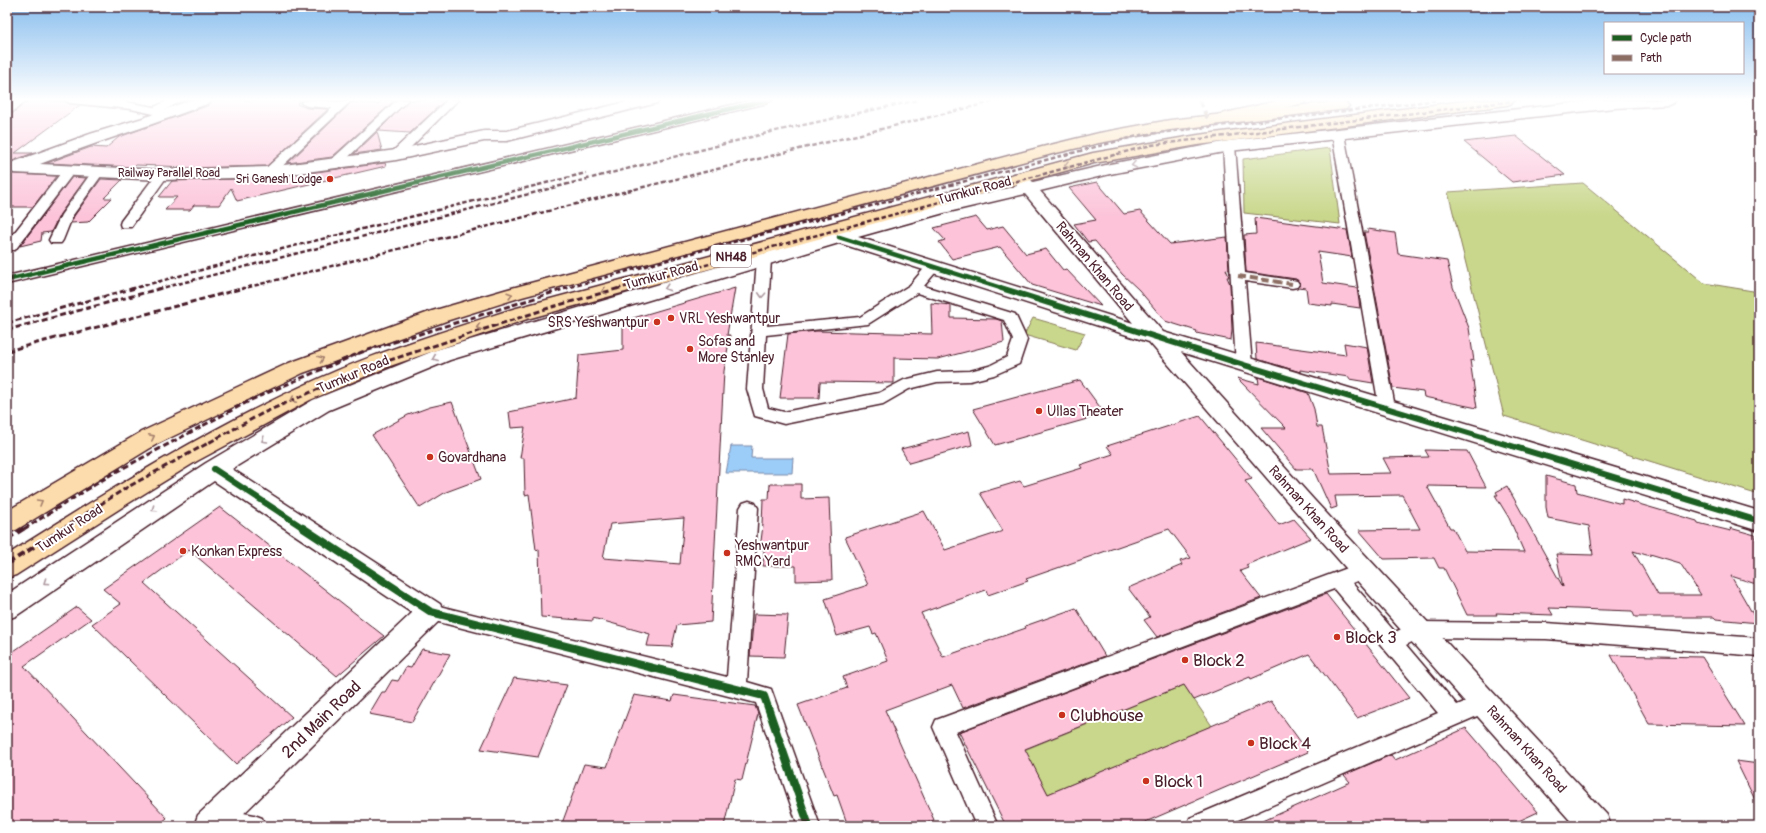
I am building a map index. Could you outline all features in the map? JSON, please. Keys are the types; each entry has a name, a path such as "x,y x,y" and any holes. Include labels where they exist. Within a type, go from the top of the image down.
{"main road":[{"name":"Tumkur Road","path":"7,523 149,438 225,401 296,368 439,316 515,293 1048,150 1100,139"},
{"name":"Tumkur Road","path":"7,568 151,476 233,430 321,396 370,366 435,341 520,314 1024,183 1100,157 1198,140 1228,139"}],"street":[{"path":"9,169 91,139"},
{"path":"268,172 304,139"},
{"path":"335,163 361,139"},
{"path":"396,156 413,139"},
{"name":"Railway Parallel Road","path":"9,169 162,175 268,172 396,156 471,139"},
{"path":"7,280 603,139"},
{"path":"7,608 214,470 321,396 443,355 764,258 940,209 1024,183 1115,168 1230,146 1250,139"},
{"path":"1339,139 1387,407"},
{"path":"1230,146 1244,365"},
{"path":"10,247 68,172"},
{"path":"56,240 67,215 98,172"},
{"path":"126,224 162,175"},
{"name":"Rahman Khan Road","path":"1024,183 1154,336 1484,703 1588,824"},
{"path":"839,237 1244,365 1387,407 1759,521"},
{"path":"764,258 755,389 761,412 784,418 883,398 904,386 937,378 976,374 994,370 1014,360 1020,340 1010,317 915,288"},
{"path":"760,331 863,321 915,288 934,267"},
{"path":"1238,276 1292,284"},
{"path":"214,470 431,612 764,696 809,826"},
{"path":"736,689 749,508"},
{"path":"987,826 942,727 1364,570"},
{"path":"1338,580 1454,716"},
{"name":"2nd Main Road","path":"213,823 431,612"},
{"path":"1392,643 1418,630 1546,631 1759,647"},
{"path":"1198,826 1484,703"},
{"path":"213,823 254,826"}],"green space":[{"path":"1330,148 1340,224 1244,213 1243,159"},
{"path":"1583,183 1704,283 1759,292 1759,495 1504,416 1448,192"},
{"path":"1033,318 1085,333 1076,350 1024,335"},
{"path":"1184,685 1212,726 1048,794 1024,750"}],"water":[{"path":"731,446 752,446 751,458 793,458 792,473 726,473"}],"building":[{"path":"7,139 34,139 15,153 33,153 7,163"},
{"path":"117,139 296,139 267,166 184,168 185,167 136,165 134,167 47,163 91,147 106,148"},
{"path":"313,139 352,139 332,157 288,163"},
{"path":"370,139 379,139 382,150 354,154"},
{"path":"1491,139 1520,139 1565,175 1512,182 1464,142"},
{"path":"385,163 386,166 237,201 231,188 219,205 194,205 190,210 165,210 177,197 159,197 172,181 269,178"},
{"path":"7,172 14,174 56,176 33,207 7,207"},
{"path":"72,177 86,178 60,214 51,232 42,233 41,241 20,246"},
{"path":"101,179 122,180 104,198 112,198 88,222 71,223 74,216"},
{"path":"1097,182 1124,214 1140,211 1170,244 1227,237 1229,270 1226,269 1230,284 1231,340 1196,333 1197,331 1165,321 1139,290 1122,274 1095,241 1088,242 1074,224 1096,220 1069,188"},
{"path":"976,217 987,230 1003,226 1026,254 1046,249 1063,270 1066,269 1101,306 1032,285 1000,247 952,259 939,242 945,240 934,228"},
{"path":"1255,218 1347,230 1352,257 1318,252 1323,283 1357,288 1360,308 1332,304 1332,306 1308,303 1306,288 1299,287 1300,283 1296,279 1246,272 1244,235 1256,234"},
{"path":"1368,229 1395,233 1398,254 1447,261 1453,287 1469,328 1474,361 1470,360 1477,408 1424,397 1423,392 1393,388 1364,232 1368,232"},
{"path":"735,288 727,335 730,335 724,371 711,622 677,625 672,647 647,646 650,634 593,618 593,621 541,617 539,549 536,550 529,494 525,495 524,458 520,458 525,427 511,428 509,412 576,398 579,355 623,350 623,321","holes":["684,518 680,564 603,558 610,524"]},
{"path":"931,303 951,305 951,318 996,319 1002,321 1004,342 938,359 894,358 894,383 820,382 819,398 780,398 788,334 816,331 932,334"},
{"path":"1256,343 1346,355 1344,343 1367,347 1373,383 1349,379 1349,377 1300,370 1300,372 1257,359"},
{"path":"1258,377 1308,393 1314,409 1317,427 1322,427 1331,474 1391,473 1383,458 1429,457 1425,450 1467,451 1486,487 1427,486 1450,528 1453,528 1465,551 1524,552 1509,518 1495,495 1498,495 1496,492 1507,486 1563,587 1556,554 1593,555 1589,526 1548,518 1546,507 1546,476 1576,484 1577,492 1622,504 1622,499 1697,521 1698,523 1731,531 1730,528 1755,535 1759,554 1759,585 1731,576 1758,623 1716,619 1714,617 1635,617 1632,611 1549,608 1553,615 1496,613 1497,615 1467,615 1444,568 1439,568 1434,558 1384,559 1359,530 1420,529 1402,495 1335,496 1337,507 1331,509 1313,469 1296,469 1261,428 1286,428 1237,378 1259,384","holes":["1633,551 1650,556 1650,554 1680,563 1701,595 1658,595"]},
{"name":"Ullas Theater","path":"1080,380 1105,414 995,445 973,409"},
{"name":"Govardhana","path":"452,402 481,479 446,492 420,508 372,435 408,415 430,407"},
{"path":"1200,416 1252,479 1245,481 1279,525 1294,519 1311,538 1246,565 1248,568 1240,571 1261,598 1157,637 1144,620 1150,617 1128,588 1182,565 1180,561 1191,558 1169,529 1026,579 1028,581 988,595 986,590 921,613 943,657 1026,628 1025,626 1076,608 1105,656 963,708 952,685 885,710 934,820 920,826 848,826 837,795 834,796 798,705 847,688 843,677 888,661 876,633 873,634 870,627 837,636 825,599 868,585 845,537 924,511 945,550 1003,531 980,493 1020,481 1024,486 1082,468 1080,465 1113,454 1107,446"},
{"path":"969,431 972,445 909,463 901,449"},
{"path":"770,484 801,484 801,499 829,498 832,580 796,581 796,566 763,566 764,549 760,549 763,525 763,499 769,499"},
{"path":"220,507 384,636 337,676 189,550 144,583 292,717 236,764 92,624 121,604 103,589"},
{"path":"1326,594 1409,698 1357,718 1309,654 1251,679 1250,677 1194,700 1184,685 1025,749 1048,794 1271,701 1308,752 1136,826 1006,826 959,732"},
{"path":"77,607 91,619 24,666 167,818 157,826 7,826 7,648 11,653"},
{"path":"754,614 788,615 784,657 750,656"},
{"path":"422,649 450,654 412,722 369,714 382,692 385,692 392,680 398,681 406,667 411,668"},
{"path":"1611,655 1702,657 1745,726 1649,724"},
{"path":"514,678 567,685 538,757 481,749"},
{"path":"634,695 672,701 674,695 755,706 758,714 742,780 735,779 724,826 561,826 584,764 607,767"},
{"path":"1466,728 1538,812 1508,826 1252,826 1350,782 1344,775 1391,755 1395,760"},
{"path":"1736,761 1759,764 1759,808"}],"railway":[{"path":"158,289 744,139"},
{"path":"241,289 627,191 841,139"},
{"path":"564,289 707,249 1126,139"},
{"path":"617,289 1151,145 1201,139"},
{"path":"131,289 238,260 586,173"},
{"path":"7,323 135,288"},
{"path":"7,330 162,288"},
{"path":"7,351 244,288"},
{"path":"24,529 112,474 253,399 362,352 567,288"},
{"path":"62,529 126,488 263,413 369,367 552,307 620,288"},
{"path":"7,539 25,528"},
{"path":"7,564 64,528"}],"marked path":[{"path":"1238,276 1292,284"}],"cycle path":[{"path":"7,280 603,139"},
{"path":"839,237 1244,365 1759,521"},
{"path":"214,469 431,612 764,696 809,826"}],"place":[{"name":"Sri Ganesh Lodge","path":"330,179"},
{"name":"VRL Yeshwantpur","path":"671,318"},
{"name":"SRS Yeshwantpur","path":"657,322"},
{"name":"Sofas and More Stanley","path":"690,349"},
{"name":"Ullas Theater","path":"1039,411"},
{"name":"Govardhana","path":"430,457"},
{"name":"Konkan Express","path":"183,551"},
{"name":"Yeshwantpur RMC Yard","path":"727,553"},
{"name":"Block 3","path":"1337,637"},
{"name":"Block 2","path":"1185,660"},
{"name":"Clubhouse","path":"1062,715"},
{"name":"Block 4","path":"1251,743"},
{"name":"Block 1","path":"1146,781"}]}
